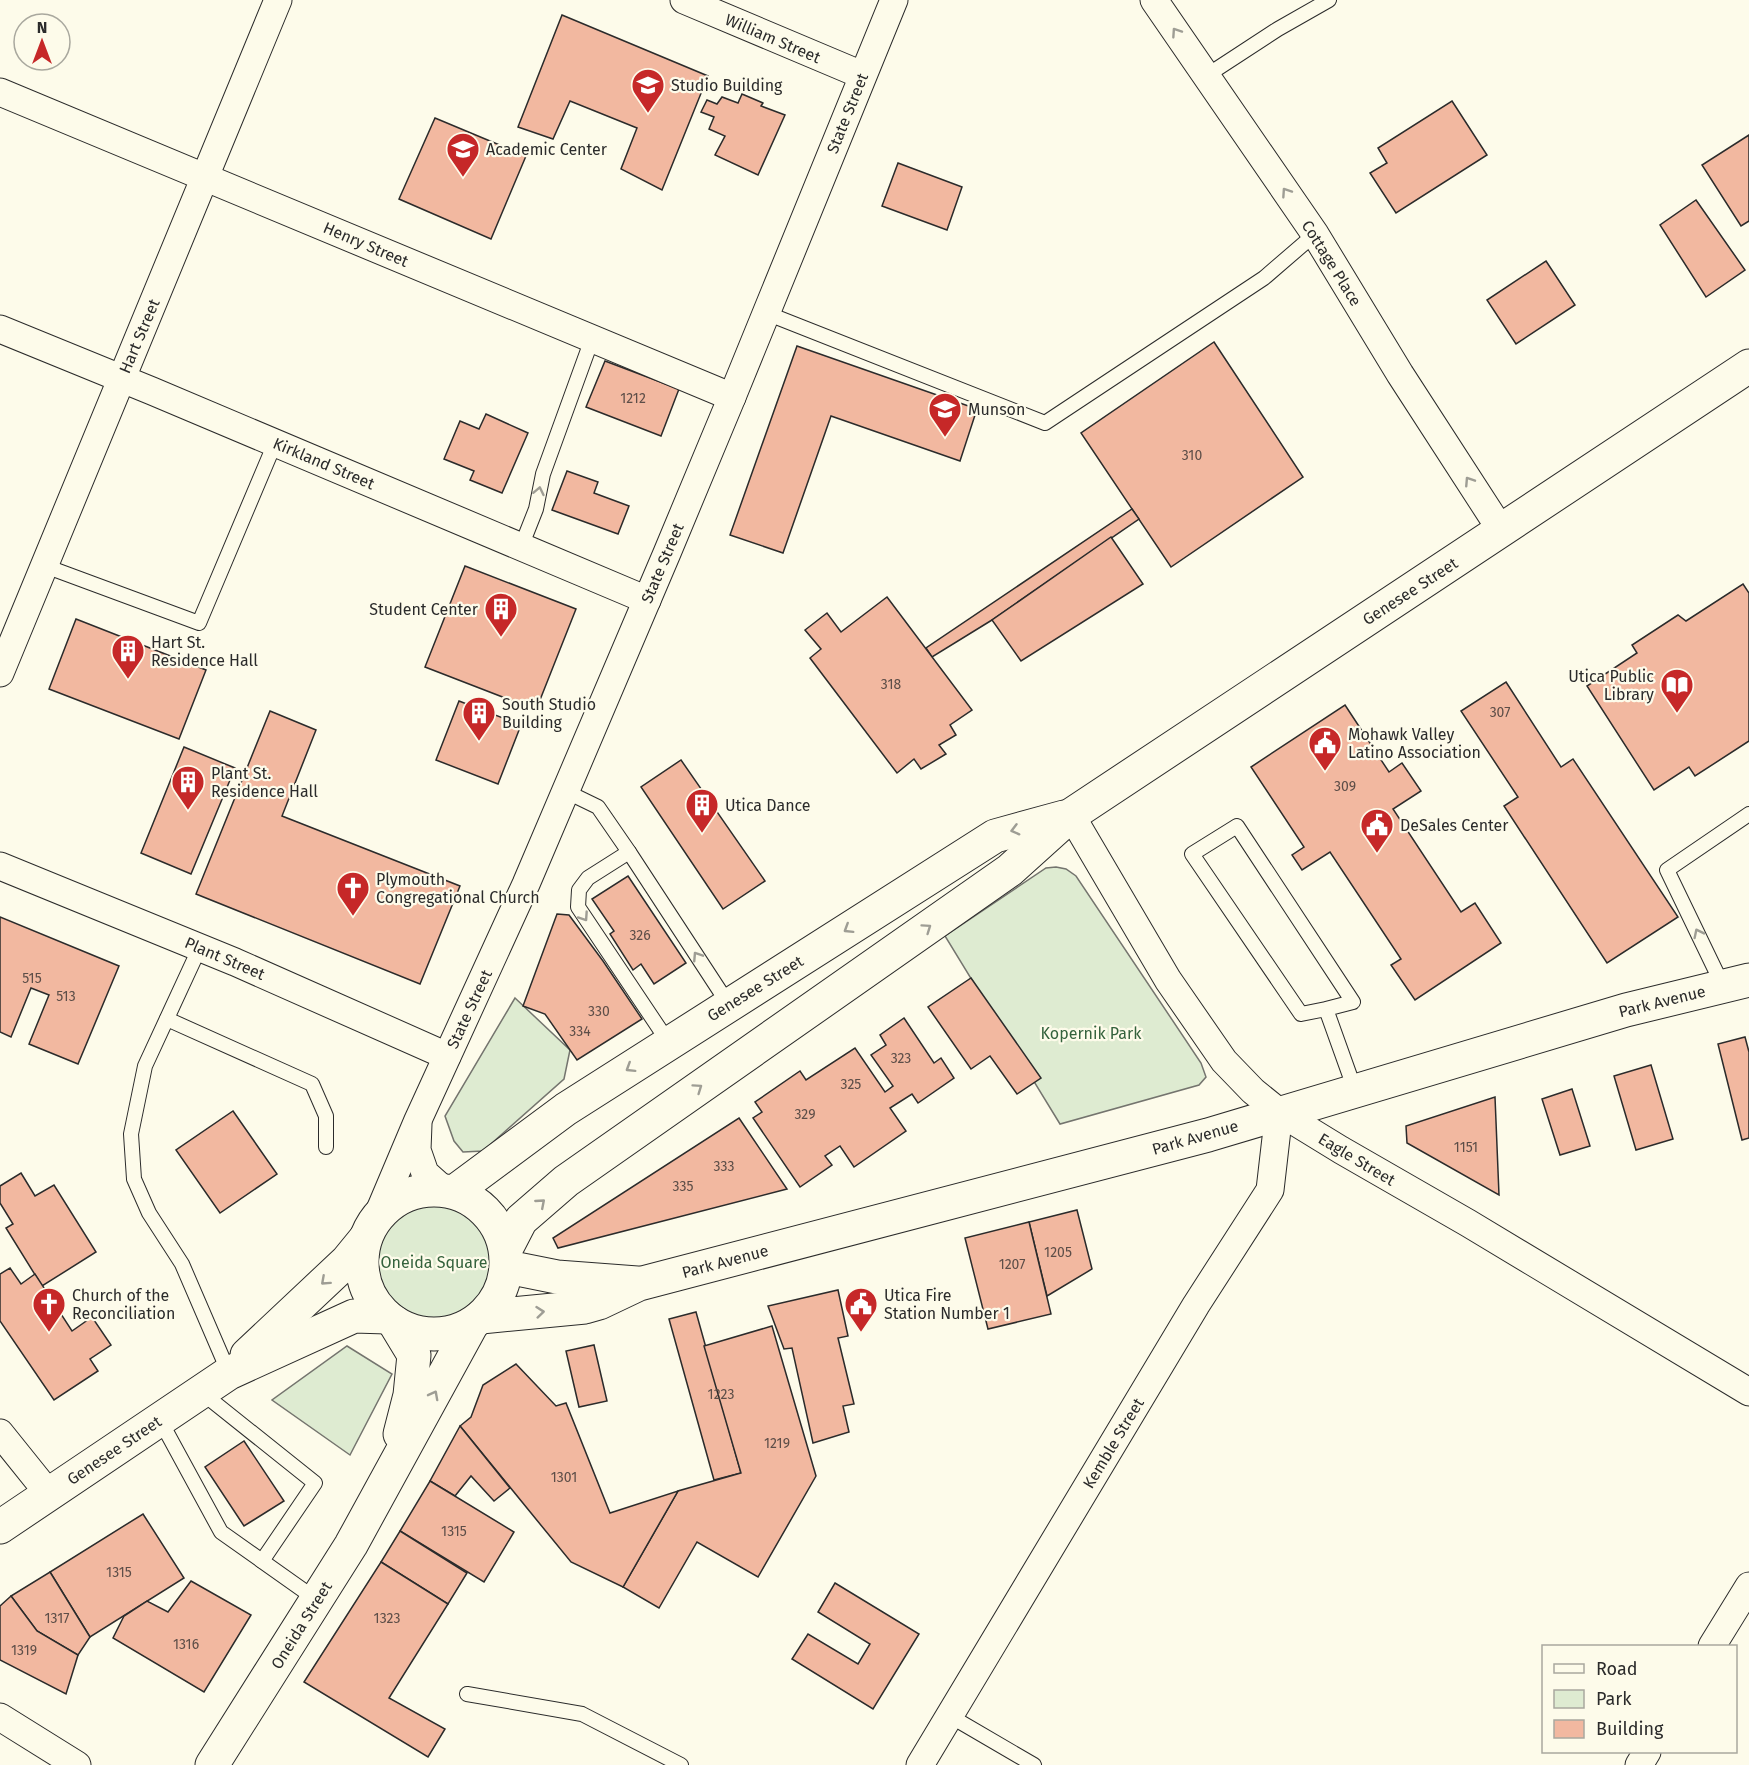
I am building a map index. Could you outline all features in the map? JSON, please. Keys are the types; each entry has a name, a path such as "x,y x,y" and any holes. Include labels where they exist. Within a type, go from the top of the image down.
{"main road":[{"name":"Genesee Street","path":"506,1258 521,1220 566,1181 1010,870 1071,814 1749,366"},
{"name":"Genesee Street","path":"449,1191 566,1109 995,836 1071,814"},
{"name":"Park Avenue","path":"477,1321 585,1307 599,1303 639,1284 1208,1135 1626,1010 1736,983"},
{"path":"419,1191 449,1191 472,1200 488,1213 500,1230 506,1258 503,1286 494,1303 477,1321 453,1332 433,1334 413,1331 391,1320 373,1301 364,1282 361,1260 371,1228 396,1200 419,1191"},
{"name":"Genesee Street","path":"229,1373 347,1261 371,1228"},
{"name":"Park Avenue","path":"506,1258 557,1277 639,1284"},
{"name":"Genesee Street","path":"0,1527 229,1373 354,1316 391,1320"},
{"name":"Oneida Street","path":"386,1484 410,1395 414,1355 391,1320"},
{"name":"Oneida Street","path":"213,1765 351,1545 477,1321"}],"street":[{"name":"Hart Street","path":"0,673 278,0"},
{"name":"William Street","path":"684,0 862,75"},
{"name":"State Street","path":"371,1228 521,895 732,397 894,0"},
{"name":"Cottage Place","path":"1154,0 1315,234 1400,374 1501,530"},
{"name":"Henry Street","path":"0,92 732,397"},
{"name":"Kirkland Street","path":"0,329 646,600"},
{"name":"Eagle Street","path":"1071,814 1168,980 1218,1052 1253,1091 1280,1112 1749,1392"},
{"name":"Plant Street","path":"0,866 200,947 447,1056"},
{"name":"Kemble Street","path":"920,1765 1196,1305 1270,1190 1280,1112"},
{"name":"State Street","path":"418,1120 417,1150 425,1173 449,1191"},
{"path":"0,1433 49,1494"},
{"path":"1713,1645 1749,1586"},
{"path":"1,1720 77,1765"}],"lane":[{"path":"1206,76 1278,29 1329,0"},
{"path":"766,313 1045,423 1264,278 1315,234"},
{"path":"521,547 536,509 543,474 592,339"},
{"path":"45,566 199,623 275,443"},
{"path":"565,791 598,807 729,1005"},
{"path":"1736,983 1667,870 1749,814"},
{"path":"1237,826 1353,1002 1326,1009 1301,1014 1192,854 1237,826"},
{"path":"629,852 588,878 579,890 578,907 669,1043"},
{"path":"200,947 145,1066 131,1134 134,1179 149,1213 182,1264 229,1373"},
{"path":"1326,1009 1356,1090"},
{"path":"167,1019 312,1084 326,1116 326,1147"},
{"path":"201,1392 315,1483 262,1561"},
{"path":"160,1420 221,1533 317,1600"},
{"path":"467,1694 582,1714 681,1765"},
{"path":"950,1716 1035,1765"}],"green space":[{"name":"Kopernik Park","path":"1046,868 1066,869 1076,876 1201,1063 1206,1077 1199,1085 1060,1124 945,936"},
{"path":"515,998 570,1050 564,1079 483,1151 463,1152 454,1141 445,1116"},
{"name":"Oneida Square","path":"444,1190 473,1200 488,1213 500,1230 507,1267 503,1286 494,1303 453,1332 433,1334 413,1331 373,1301 364,1282 361,1260 396,1200 419,1191"},
{"path":"347,1346 392,1374 350,1455 272,1400"}],"building":[{"name":"Studio Building","path":"562,15 708,76 662,190 621,169 637,128 570,101 553,139 518,127"},
{"path":"742,94 763,103 761,106 785,115 758,175 715,155 725,136 709,129 714,117 701,112 707,100 717,104 722,97 738,103"},
{"path":"1452,101 1487,155 1396,213 1370,173 1387,163 1378,148"},
{"name":"Academic Center","path":"435,118 526,156 491,239 399,199"},
{"path":"1749,135 1749,221 1741,226 1702,165"},
{"path":"898,163 962,187 947,230 882,206"},
{"path":"1696,200 1745,270 1706,297 1660,225"},
{"path":"1546,261 1575,305 1516,344 1487,300"},
{"path":"1214,342 1303,477 1171,567 1081,433"},
{"path":"797,346 977,409 960,461 831,416 783,553 730,535"},
{"path":"605,361 679,389 661,436 586,407"},
{"path":"486,414 528,433 502,493 470,480 474,471 444,459 460,421 479,429"},
{"path":"567,471 598,482 594,493 629,506 618,534 552,510"},
{"path":"1132,509 1139,519 992,620 932,657 926,648"},
{"path":"1111,537 1143,584 1021,661 992,620"},
{"name":"Student Center","path":"465,566 576,609 536,710 425,667"},
{"name":"Utica Public Library","path":"1743,584 1749,593 1749,741 1695,776 1689,767 1654,790 1587,686 1637,653 1632,645 1678,615 1686,621"},
{"path":"887,597 972,710 950,725 956,735 939,745 946,754 921,769 914,759 897,773 810,658 821,649 805,630 827,613 841,632"},
{"name":"Hart St. Residence Hall","path":"76,619 206,670 179,739 49,689"},
{"path":"1506,682 1561,767 1573,759 1678,917 1607,963 1504,806 1518,797 1461,711"},
{"name":"South Studio Building","path":"459,701 521,725 498,784 436,760"},
{"name":"DeSales Center","path":"1345,705 1389,772 1402,763 1421,791 1393,809 1461,912 1475,903 1501,943 1415,1000 1391,965 1401,959 1330,852 1302,870 1292,855 1304,847 1251,767"},
{"path":"270,711 316,730 282,816 460,886 420,984 196,894"},
{"name":"Plant St. Residence Hall","path":"184,747 235,768 191,874 141,853"},
{"name":"Utica Dance","path":"681,760 765,881 723,909 641,787"},
{"path":"628,876 686,963 654,984 641,964 633,970 610,934 614,931 592,899"},
{"path":"557,914 569,915 642,1019 577,1060 545,1014 523,1006"},
{"path":"0,917 119,966 78,1064 29,1044 49,995 31,988 11,1037 0,1032"},
{"path":"971,978 1041,1078 1017,1094 990,1056 971,1069 928,1007"},
{"path":"904,1018 934,1063 941,1058 954,1078 918,1103 912,1094 890,1108 906,1131 854,1167 840,1146 825,1156 832,1165 800,1187 753,1118 762,1112 755,1102 800,1071 806,1080 855,1048 885,1092 893,1086 871,1055 886,1045 880,1035"},
{"path":"1745,1037 1749,1052 1749,1138 1742,1140 1718,1044"},
{"path":"1651,1065 1673,1139 1636,1150 1614,1076"},
{"path":"1572,1089 1590,1146 1560,1155 1542,1099"},
{"path":"1495,1097 1499,1195 1407,1143 1406,1126"},
{"path":"233,1111 277,1174 220,1213 176,1150"},
{"path":"739,1118 787,1189 558,1248 553,1238"},
{"path":"21,1173 35,1196 54,1185 96,1252 42,1286 6,1228 13,1224 0,1203 0,1186"},
{"path":"1077,1210 1092,1269 1047,1296 1029,1222"},
{"path":"1029,1222 1051,1314 988,1329 965,1238"},
{"path":"10,1268 21,1284 35,1274 72,1331 92,1317 111,1345 90,1359 98,1371 54,1400 0,1321 0,1274"},
{"path":"838,1290 848,1336 838,1338 854,1404 843,1406 849,1432 813,1443 792,1348 784,1349 768,1306"},
{"path":"696,1312 741,1473 714,1480 669,1319"},
{"path":"772,1326 816,1476 758,1577 697,1542 659,1608 623,1587 678,1491 741,1473 704,1346"},
{"path":"594,1345 607,1401 579,1407 566,1351"},
{"path":"516,1364 556,1406 566,1403 610,1513 678,1491 623,1587 571,1562 460,1426 471,1417 483,1385"},
{"path":"460,1426 510,1488 494,1501 471,1476 455,1496 430,1481"},
{"path":"244,1441 284,1501 244,1526 205,1467"},
{"path":"430,1481 514,1532 484,1582 400,1531"},
{"path":"143,1514 184,1578 90,1637 50,1572"},
{"path":"400,1531 467,1573 448,1604 381,1562"},
{"path":"381,1562 448,1604 389,1698 445,1729 428,1757 304,1682"},
{"path":"50,1572 90,1637 78,1655 37,1631 11,1596"},
{"path":"191,1581 251,1615 204,1692 113,1638 124,1616 147,1601 168,1612"},
{"path":"835,1583 919,1634 873,1709 792,1659 808,1634 858,1664 870,1644 818,1612"},
{"path":"11,1596 37,1631 78,1655 66,1694 0,1660 0,1606"}],"place":[{"name":"Studio Building","path":"648,114"},
{"name":"Academic Center","path":"463,178"},
{"name":"Munson","path":"945,438"},
{"name":"Student Center","path":"501,638"},
{"name":"Hart St. Residence Hall","path":"128,680"},
{"name":"Utica Public Library","path":"1677,714"},
{"name":"South Studio Building","path":"479,742"},
{"name":"Mohawk Valley Latino Association","path":"1325,772"},
{"name":"Plant St. Residence Hall","path":"188,811"},
{"name":"Utica Dance","path":"702,834"},
{"name":"DeSales Center","path":"1377,854"},
{"name":"Plymouth Congregational Church","path":"353,917"},
{"name":"Church of the Reconciliation","path":"49,1333"},
{"name":"Utica Fire Station Number 1","path":"861,1333"}]}
